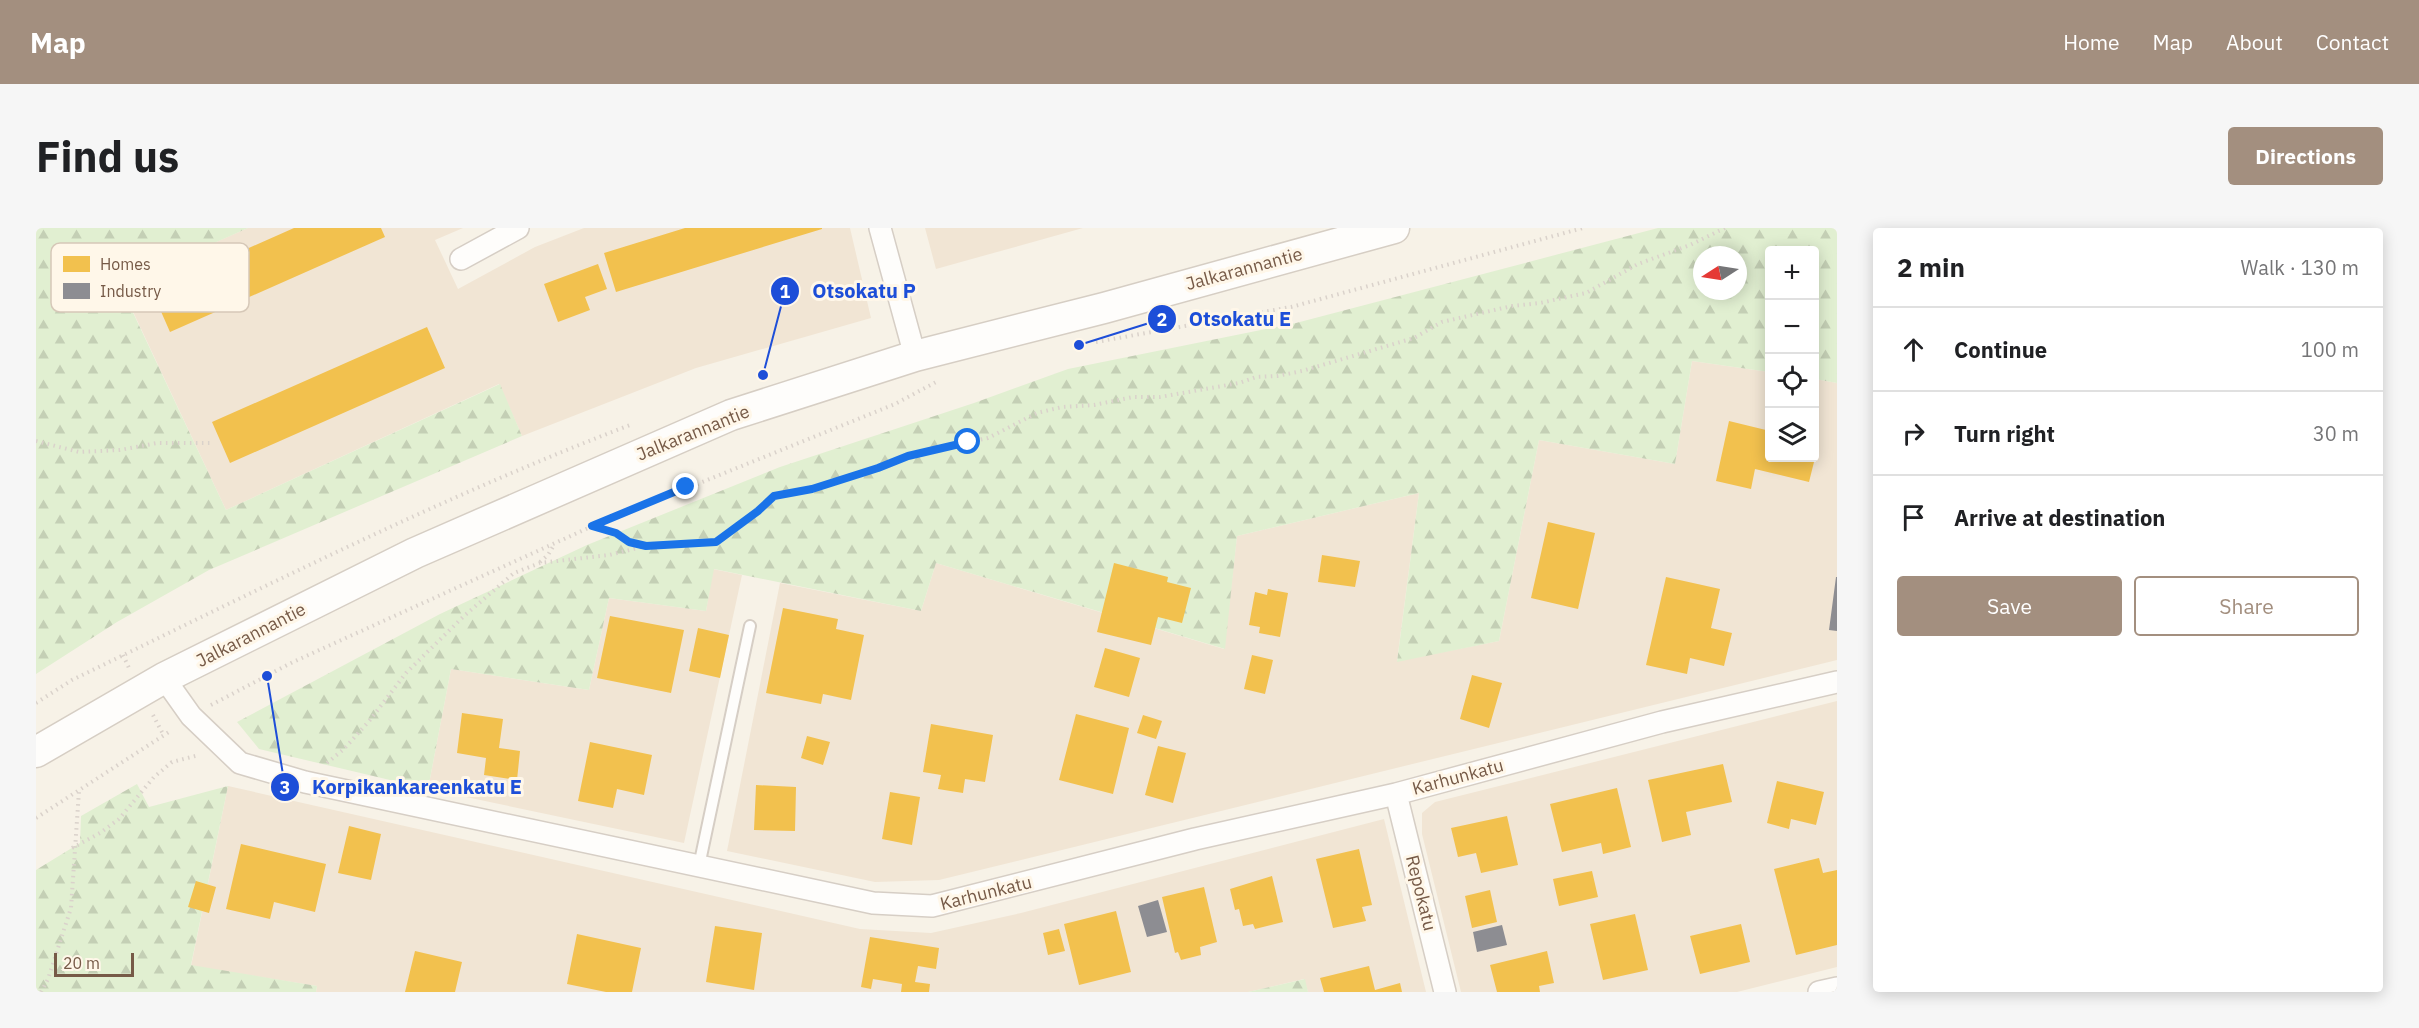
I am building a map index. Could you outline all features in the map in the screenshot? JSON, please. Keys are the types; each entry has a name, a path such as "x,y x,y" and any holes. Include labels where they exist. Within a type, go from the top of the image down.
{"main road":[{"name":"Jalkarannantie","path":"36,752 164,678 415,553 730,415 915,356 1104,308 1394,228"}],"street":[{"path":"461,259 518,228"},
{"path":"880,228 915,356"},
{"name":"Karhunkatu","path":"164,678 191,716 240,763 304,782 873,903 932,906 1195,839 1396,794 1662,722 1837,682"},
{"name":"Repokatu","path":"1396,794 1445,992"},
{"path":"1819,992 1837,988"}],"lane":[{"path":"699,866 750,627"}],"path":[{"path":"1091,343 1291,307 1582,228"},
{"path":"304,782 344,749 370,720 406,673 464,616 513,573 540,563 609,555 646,546 716,542 758,511 774,496 836,482 908,456 988,438 1037,413 1062,407 1094,405 1133,397 1160,397 1230,385 1256,376 1277,376 1302,371 1414,338 1442,322 1512,306 1540,303 1586,293 1638,264 1690,245 1725,228"},
{"path":"36,818 164,736 191,716 293,662 592,526 895,404 945,377"},
{"path":"36,441 79,452 120,450 157,443 211,444"},
{"path":"592,526 616,533 629,542 646,546"},
{"path":"540,563 548,555 554,543"},
{"path":"73,847 119,819 153,777 172,762 209,753 231,753"},
{"path":"41,992 48,979 71,908 73,847 79,791"}],"shaded area":[{"path":"248,228 463,228 435,240 458,289 535,247 584,228 850,228 871,318 696,368 522,436 499,384 226,510 133,312 249,312 249,243 214,243"},
{"path":"925,228 1083,228 936,269"},
{"path":"1692,361 1765,371 1765,462 1819,462 1819,380 1837,383 1837,660 939,880 875,882 727,851 780,583 921,611 936,563 1224,649 1237,536 1419,493 1397,661 1499,641 1539,440 1675,464"},
{"path":"713,569 742,575 684,843 428,789 451,669 589,690 609,598 706,611"},
{"path":"1837,701 1837,967 1737,992 1461,992 1422,834 1422,813 1435,802"},
{"path":"228,786 860,929 931,933 1021,913 1384,819 1426,992 1308,992 1304,979 1248,992 316,992 317,986 191,966"}],"green space":[{"path":"36,228 248,228 214,243 51,243 51,312 133,312 226,510 500,384 522,436 209,570 117,622 36,674"},
{"path":"1658,228 1837,228 1837,383 1819,380 1819,246 1765,246 1765,371 1692,361 1675,464 1539,440 1499,641 1397,662 1419,493 1237,536 1225,649 936,563 921,611 714,569 706,611 609,598 589,690 451,669 428,789 259,749 237,722 440,614 587,545 780,467 974,403 1068,369 1296,323"},
{"path":"137,784 149,807 228,786 191,965 317,986 316,992 36,992 36,870 80,843 81,816"},
{"path":"1305,979 1308,992 1248,992"}],"building: Homes":[{"path":"294,228 381,228 385,237 249,297 249,248"},
{"path":"685,228 822,229 616,292 604,253"},
{"path":"598,264 607,289 585,297 590,310 558,322 544,284"},
{"path":"161,312 215,312 170,332"},
{"path":"427,327 445,368 230,463 212,422"},
{"path":"1729,421 1765,430 1765,462 1814,462 1809,482 1755,469 1751,489 1716,481"},
{"path":"1548,522 1595,533 1578,609 1531,598"},
{"path":"1322,555 1360,561 1355,587 1318,582"},
{"path":"1114,563 1168,577 1167,582 1191,588 1182,623 1158,617 1151,645 1097,632"},
{"path":"1666,577 1720,589 1711,628 1732,633 1724,666 1690,658 1687,674 1646,665"},
{"path":"1268,589 1288,593 1280,637 1259,633 1260,627 1249,625 1255,592 1267,595"},
{"path":"783,608 838,619 836,629 864,635 851,700 823,694 821,704 766,693"},
{"path":"610,616 684,630 671,693 597,678"},
{"path":"698,628 729,635 720,678 689,671"},
{"path":"1105,648 1140,658 1129,697 1094,687"},
{"path":"1252,655 1273,660 1265,694 1244,689"},
{"path":"1472,675 1502,683 1489,728 1460,719"},
{"path":"462,713 503,719 499,748 520,751 517,780 484,775 486,758 457,753"},
{"path":"1076,714 1129,728 1113,794 1059,780"},
{"path":"1143,715 1162,721 1156,739 1137,733"},
{"path":"931,724 993,735 985,782 965,779 963,793 938,789 941,775 923,772"},
{"path":"807,736 830,742 823,765 801,758"},
{"path":"590,742 652,755 644,795 617,789 613,808 578,801"},
{"path":"1158,746 1186,753 1173,803 1145,795"},
{"path":"1723,764 1732,802 1686,812 1691,835 1662,842 1648,780"},
{"path":"1777,781 1824,792 1816,825 1791,819 1789,829 1767,823"},
{"path":"756,785 796,787 795,831 754,830"},
{"path":"1617,788 1631,847 1603,854 1601,843 1562,852 1550,804"},
{"path":"890,792 920,797 912,845 882,839"},
{"path":"1507,816 1518,865 1481,873 1476,853 1458,857 1451,828"},
{"path":"349,826 381,834 371,880 338,873"},
{"path":"241,844 326,864 315,912 274,902 270,919 226,909"},
{"path":"1359,849 1372,905 1362,907 1366,921 1333,928 1316,859"},
{"path":"1819,858 1823,873 1837,870 1837,945 1796,955 1774,869"},
{"path":"1592,871 1598,897 1559,906 1553,879"},
{"path":"1272,876 1283,922 1255,929 1253,924 1243,926 1239,909 1235,910 1230,889"},
{"path":"196,881 216,887 209,913 188,907"},
{"path":"1204,887 1217,942 1200,947 1201,955 1181,960 1178,952 1175,953 1162,897"},
{"path":"1490,890 1497,922 1472,928 1465,896"},
{"path":"1116,911 1131,972 1079,985 1064,924"},
{"path":"1635,914 1648,970 1603,980 1590,924"},
{"path":"1741,924 1750,962 1700,974 1690,936"},
{"path":"715,926 762,933 754,990 706,982"},
{"path":"1059,929 1065,951 1048,955 1043,933"},
{"path":"577,934 641,948 632,992 606,992 567,984"},
{"path":"870,937 939,948 936,969 918,966 915,982 930,984 929,992 901,992 902,984 873,979 871,989 861,987"},
{"path":"415,951 462,962 455,992 405,992"},
{"path":"1547,951 1554,983 1539,986 1540,992 1497,992 1490,965"},
{"path":"1369,966 1375,990 1400,983 1402,992 1324,992 1320,978"}],"building: Industry":[{"path":"1837,577 1837,631 1829,630"},
{"path":"1158,900 1167,932 1147,937 1138,906"},
{"path":"1502,925 1507,945 1477,952 1473,932"}],"place":[{"name":"Otsokatu E","path":"1079,345"},
{"name":"Otsokatu P","path":"763,375"},
{"name":"Korpikankareenkatu E","path":"267,676"}],"route":[{"path":"686,487 592,526 616,533 629,542 646,546 716,542 758,511 774,496 812,489 908,456 968,442"}]}
